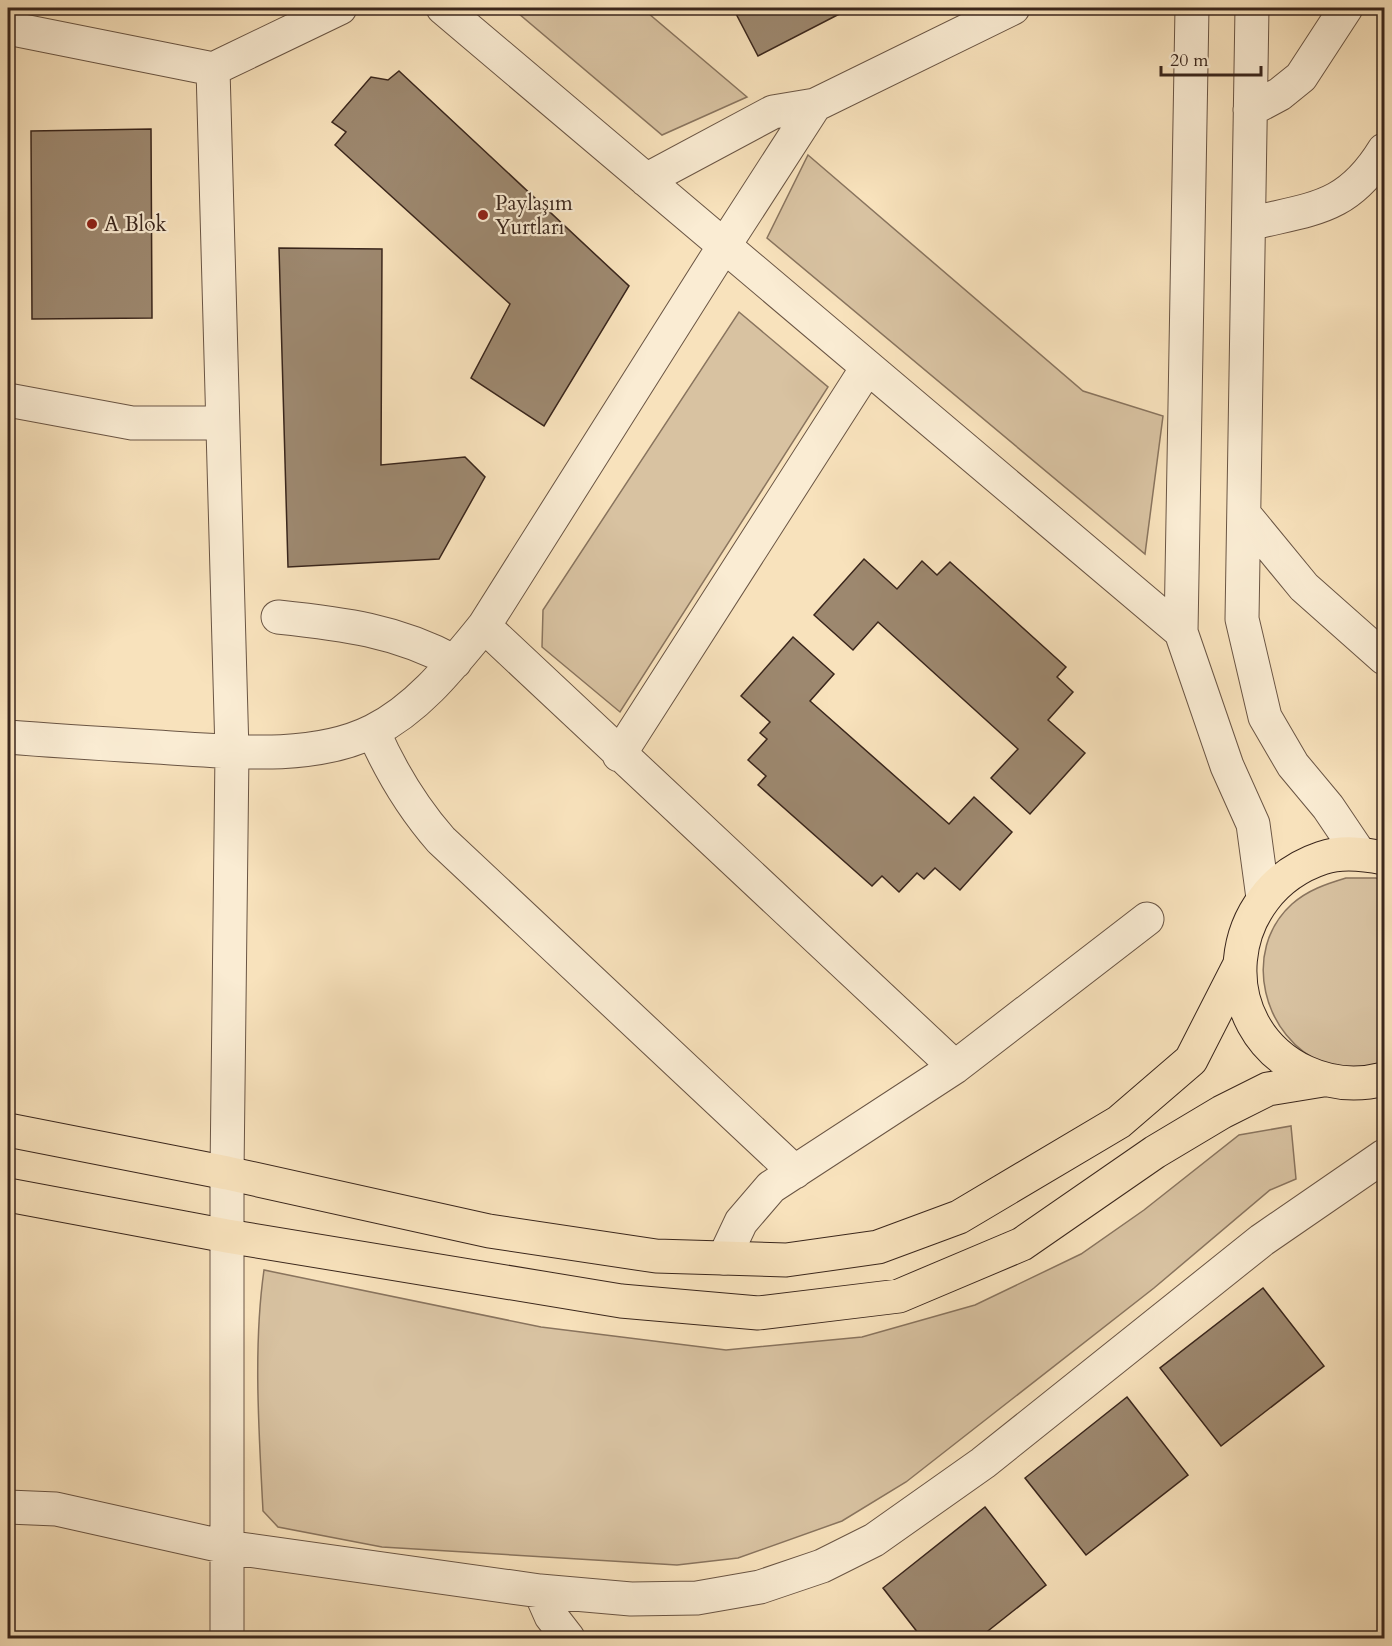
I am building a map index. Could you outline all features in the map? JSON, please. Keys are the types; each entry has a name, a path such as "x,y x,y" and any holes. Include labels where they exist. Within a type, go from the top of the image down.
{"main road":[{"path":"1323,1080 1288,1064 1260,1035 1244,1002 1239,966 1245,930 1263,898 1290,873 1323,857 1372,855"},
{"path":"8,1130 227,1173 489,1231 656,1256 786,1260 878,1247 959,1217 1119,1122 1191,1060 1239,966"},
{"path":"8,1195 227,1236 632,1302 758,1313 899,1296 1022,1244 1155,1152 1222,1112 1268,1089 1323,1080 1363,1084 1384,1079"}],"street":[{"path":"8,28 213,69 340,8"},
{"path":"443,8 1180,632"},
{"path":"646,180 774,112 815,105 1013,8"},
{"path":"1192,8 1180,632 1227,766 1252,824 1263,898"},
{"path":"1252,8 1242,619 1265,717 1293,765 1372,855"},
{"path":"1250,110 1280,94 1301,77 1346,8"},
{"path":"213,69 232,752 227,1173 227,1638"},
{"path":"8,737 232,752 279,751 336,745 373,731 413,706 455,662 484,626 723,246 815,105"},
{"path":"1249,224 1336,201 1351,192 1369,175 1384,150"},
{"path":"619,754 867,368"},
{"path":"8,400 132,423 222,423"},
{"path":"1244,514 1304,587 1384,658"},
{"path":"278,617 380,631 423,645 455,662"},
{"path":"484,626 955,1067"},
{"path":"373,731 388,766 407,798 441,840 795,1172"},
{"path":"724,1258 736,1230 754,1203 771,1187 955,1067 1147,919"},
{"path":"8,1507 56,1509 226,1547 540,1591 631,1599 697,1598 760,1587 822,1566 874,1540 983,1462 1262,1240 1384,1156"},
{"path":"540,1591 551,1616 567,1638"}],"shaded area":[{"path":"512,8 642,8 747,97 662,135"},
{"path":"808,155 1083,391 1163,416 1145,554 767,238"},
{"path":"739,312 828,387 620,712 542,647 543,610"},
{"path":"1346,878 1376,878 1384,881 1384,1066 1362,1069 1340,1068 1325,1064 1304,1052 1286,1035 1274,1015 1266,992 1263,969 1266,945 1276,923 1292,904 1304,895"},
{"path":"1291,1126 1296,1179 1270,1190 1154,1288 906,1482 842,1521 738,1558 677,1565 382,1547 278,1527 263,1511 258,1360 264,1270 541,1327 726,1350 862,1337 975,1305 1081,1254 1144,1210 1239,1135"}],"building":[{"path":"733,8 851,8 758,56"},
{"name":"Paylaşım Yurtları","path":"399,71 629,286 544,426 471,378 510,304 335,145 346,132 332,122 371,77 388,80"},
{"name":"A Blok","path":"151,129 152,318 32,319 31,131"},
{"path":"279,248 382,249 381,465 465,457 485,477 439,559 288,567"},
{"path":"864,559 897,589 922,561 937,575 950,562 1066,667 1057,677 1073,692 1048,720 1085,753 1030,814 991,778 1018,749 878,622 853,650 814,615"},
{"path":"793,637 834,674 810,701 949,824 974,797 1012,832 960,890 935,868 924,879 917,873 899,892 882,876 872,886 758,785 766,776 748,760 767,739 760,733 770,722 741,696"},
{"path":"1263,1288 1324,1366 1221,1446 1160,1368"},
{"path":"1127,1397 1188,1475 1086,1555 1025,1478"},
{"path":"985,1507 1046,1585 979,1638 922,1638 883,1588"}],"place":[{"name":"Paylaşım Yurtları","path":"483,215"},
{"name":"A Blok","path":"92,224"}]}
